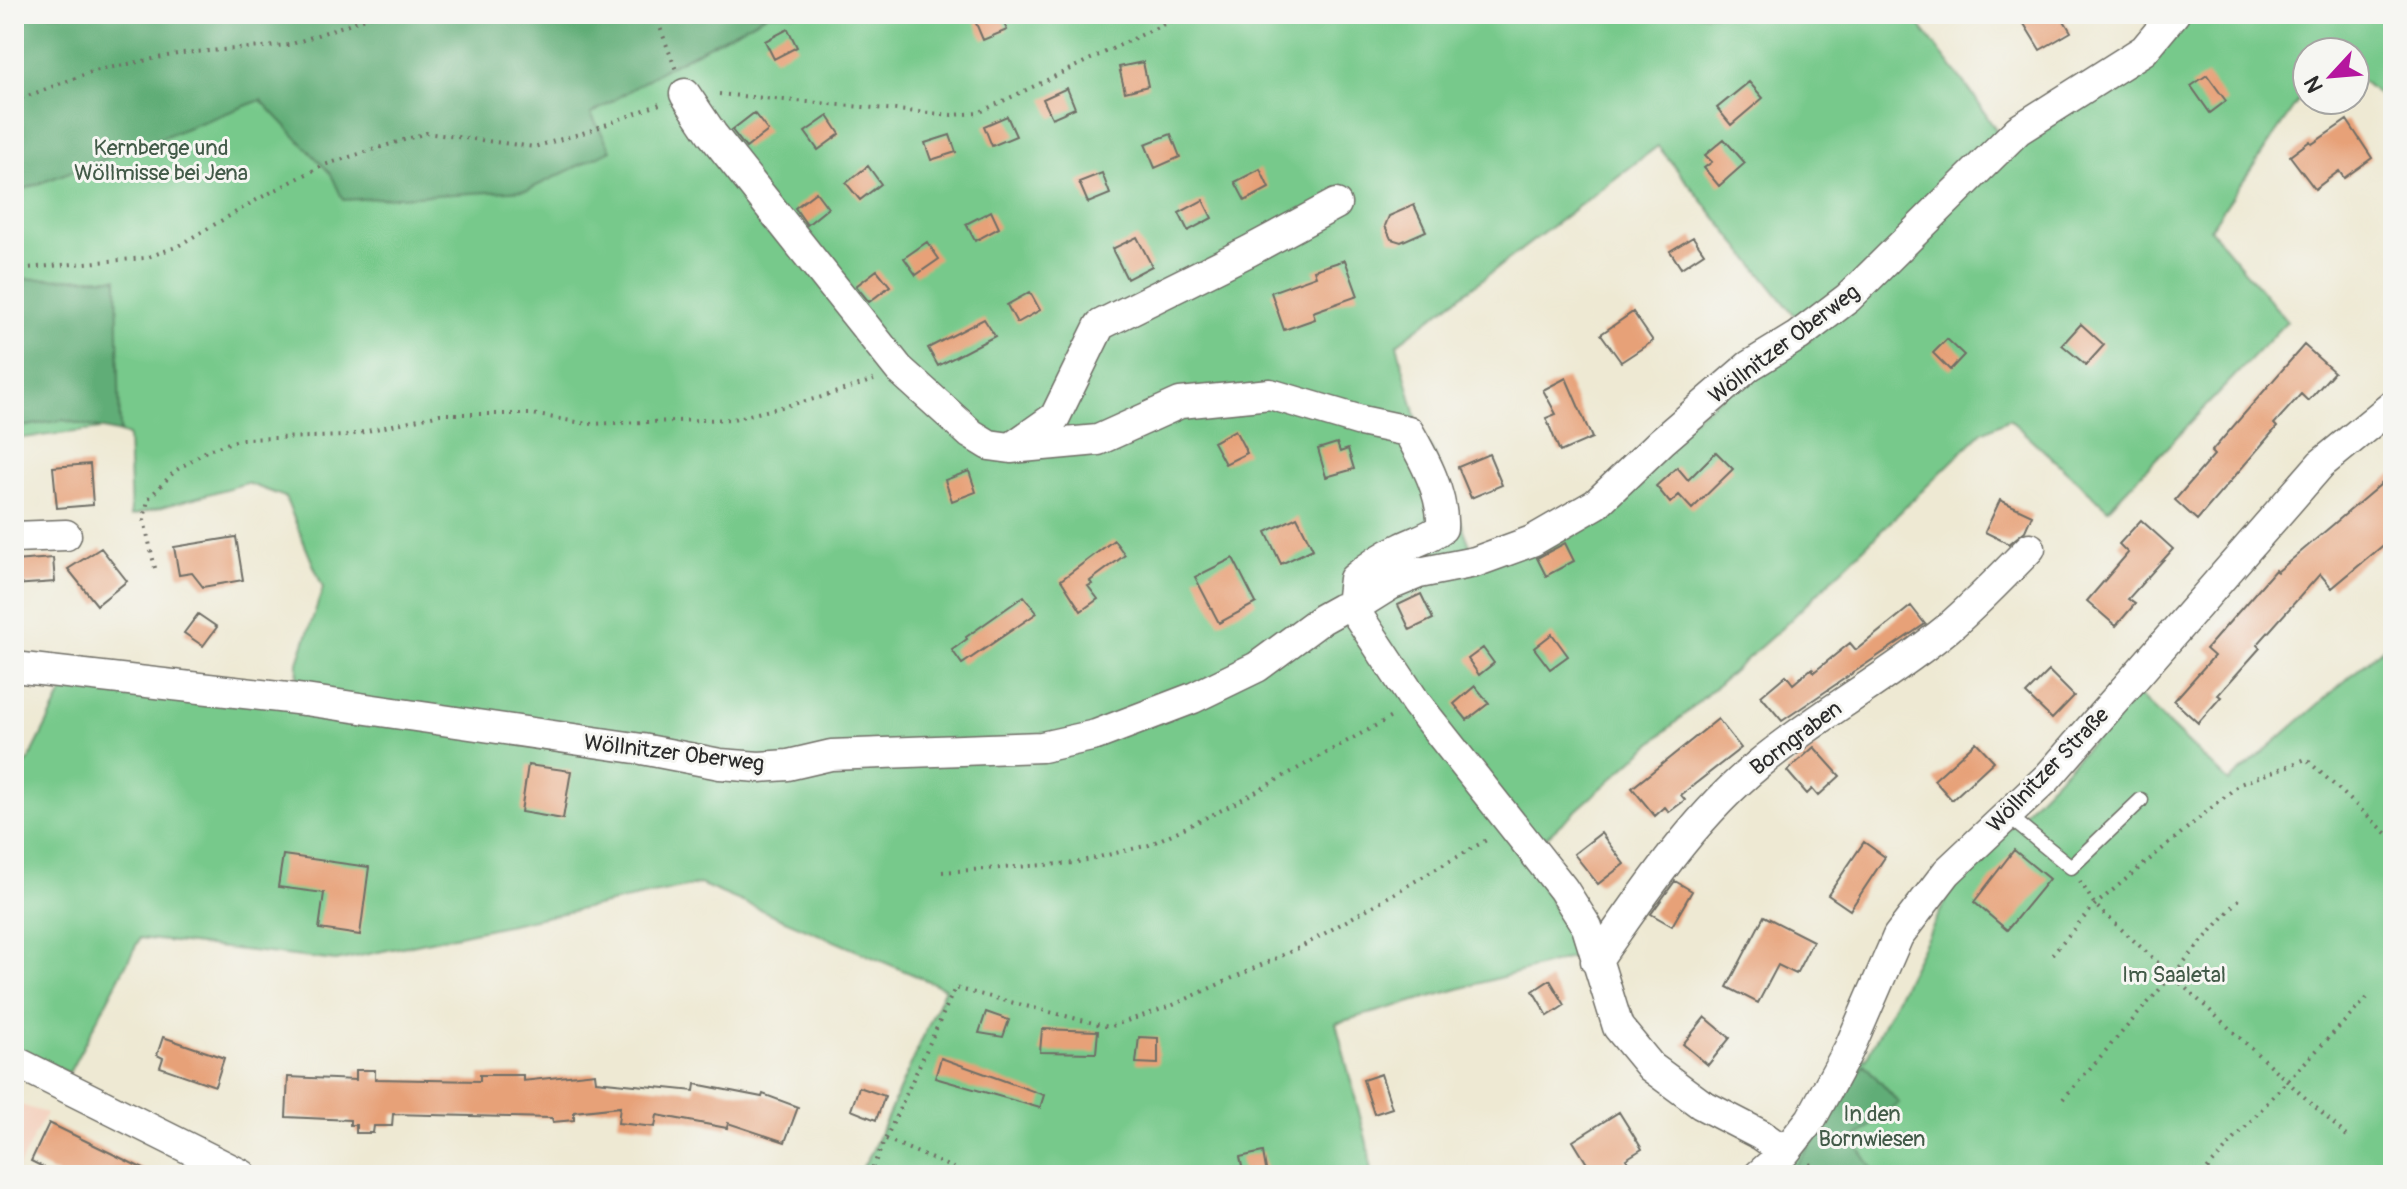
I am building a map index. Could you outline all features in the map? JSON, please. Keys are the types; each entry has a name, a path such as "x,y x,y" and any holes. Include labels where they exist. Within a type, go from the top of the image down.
{"street":[{"name":"Wöllnitzer Oberweg","path":"14,667 305,700 642,749 720,764 759,767 788,765 831,755 1042,747 1096,735 1193,698 1257,667 1322,619 1366,600 1390,585 1419,573 1475,562 1532,541 1596,504 1662,441 1749,366 1798,336 1848,298 2018,130 2144,50 2174,14"},
{"path":"685,94 712,134 899,369 971,434 989,445 1011,448 1098,440 1180,403 1270,394 1361,421 1408,431 1425,460 1443,515 1442,528 1429,538 1372,564 1354,579 1351,605 1416,703 1563,889 1587,927 1618,1027 1651,1067 1701,1104 1761,1135 1785,1152"},
{"path":"1011,448 1055,417 1100,325 1336,204"},
{"name":"Wöllnitzer Straße","path":"1759,1175 1785,1152 1811,1119 1834,1077 1898,936 1947,872 2048,777 2321,464 2393,405"},
{"path":"14,537 66,535"},
{"name":"Borngraben","path":"1596,961 1666,863 1716,804 1759,764 1945,630 1988,592 2030,548"},
{"path":"17,1068 242,1175"}],"lane":[{"path":"2007,815 2071,867 2141,800"}],"path":[{"path":"14,101 94,71 182,53 289,45 377,14"},
{"path":"655,14 685,94"},
{"path":"14,269 145,258 176,247 324,165 426,133 534,147 589,131 685,94 716,94 952,115 978,113 1185,14"},
{"path":"2383,180 2389,187 2393,184"},
{"path":"155,568 144,520 148,499 175,471 208,450 241,439 346,436 440,414 532,414 588,424 733,419 822,397 899,369"},
{"path":"942,872 1074,863 1149,845 1226,808 1416,703"},
{"path":"2052,954 2095,905 2240,784 2306,759 2393,839"},
{"path":"869,1175 955,988 1109,1027 1171,1006 1303,946 1453,861 1512,823"},
{"path":"2071,867 2095,905 2349,1138"},
{"path":"2063,1099 2243,895"},
{"path":"2202,1175 2371,994"},
{"path":"886,1139 969,1175"}],"shaded area":[{"path":"14,1103 46,1113 16,1172 22,1175 14,1175"}],"green space":[{"name":"Kernberge und Wöllmisse bei Jena","path":"14,14 575,114 597,157 610,150 590,115 666,68 768,14 1911,14 1974,96 2009,151 2173,34 2189,14 2393,14 2393,107 2371,88 2371,36 2291,36 2291,111 2210,229 2287,321 2108,509 2009,419 1982,432 1784,626 1527,854 1578,956 1336,1023 1369,1151 1371,1175 858,1175 872,1151 945,988 700,884 336,961 140,938 69,1073 14,1047 14,773 28,762 74,669 297,693 298,662 323,588 285,497 247,483 131,516 128,436 120,433 120,427 14,439","holes":["1658,146 1813,338 1750,374 1522,552 1478,566 1435,455 1420,432 1397,344"]},
{"path":"14,14 768,14 666,68 591,114 611,150 528,190 343,200 331,174 261,100 14,193"},
{"path":"117,278 120,433 63,420 14,428 14,279"},
{"name":"Im Saaletal","path":"2393,639 2393,1170 2384,1175 1770,1175 1863,1057 1866,1059 1954,884 2138,695 2229,782"},
{"path":"1864,1064 1899,1103 1853,1140 1877,1175 1789,1175 1836,1109"}],"building":[{"path":"1000,14 1007,30 983,40 975,21"},
{"path":"2018,14 2060,14 2071,32 2040,50"},
{"path":"788,29 797,47 774,59 765,41"},
{"path":"1143,62 1148,86 1125,92 1119,67"},
{"path":"2207,75 2226,101 2210,113 2191,86"},
{"path":"1749,82 1763,98 1731,125 1717,108"},
{"path":"1067,88 1075,108 1052,118 1043,99"},
{"path":"754,113 768,131 746,148 732,130"},
{"path":"828,116 840,134 818,150 805,132"},
{"path":"1007,116 1016,136 992,146 984,126"},
{"path":"2347,120 2372,158 2344,178 2339,171 2315,189 2290,156"},
{"path":"1171,134 1180,157 1155,168 1145,144"},
{"path":"950,135 956,152 931,160 925,143"},
{"path":"1724,139 1745,163 1719,186 1704,168 1712,162 1705,155"},
{"path":"868,166 881,184 860,200 846,183"},
{"path":"1260,169 1269,188 1245,201 1235,182"},
{"path":"1102,173 1110,194 1088,203 1079,182"},
{"path":"816,192 828,208 807,225 795,208"},
{"path":"1203,200 1212,218 1188,231 1179,213"},
{"path":"1414,205 1426,231 1401,242 1391,239 1385,226 1389,216"},
{"path":"991,211 999,228 975,241 966,224"},
{"path":"1137,237 1152,266 1127,279 1112,249"},
{"path":"1693,237 1704,253 1681,268 1670,251"},
{"path":"927,242 939,259 916,275 904,258"},
{"path":"1345,260 1358,296 1313,312 1315,319 1284,330 1271,292 1316,276 1314,270"},
{"path":"877,270 890,286 869,302 856,286"},
{"path":"1030,292 1040,310 1017,323 1007,305"},
{"path":"1633,312 1653,341 1621,362 1601,334"},
{"path":"984,319 995,336 938,366 928,348"},
{"path":"2081,324 2104,345 2086,365 2062,345"},
{"path":"1947,339 1964,355 1950,370 1933,353"},
{"path":"2304,345 2334,372 2308,401 2301,394 2274,424 2277,427 2197,520 2175,500 2214,455 2211,452"},
{"path":"1566,378 1592,438 1560,452 1546,418 1556,414 1543,390"},
{"path":"1235,430 1247,453 1225,464 1213,442"},
{"path":"1337,443 1340,452 1348,449 1354,469 1326,477 1318,449"},
{"path":"1716,452 1733,469 1692,509 1679,495 1670,503 1656,486 1677,467 1688,480"},
{"path":"1489,454 1502,485 1471,498 1458,467"},
{"path":"90,464 93,505 57,508 53,467"},
{"path":"969,471 976,492 952,501 945,480"},
{"path":"2393,474 2393,537 2332,588 2320,574 2257,645 2260,648 2218,695 2221,697 2198,723 2174,701 2214,656 2206,649 2275,570 2277,572"},
{"path":"2000,500 2032,515 2025,531 2009,544 1985,532"},
{"path":"1297,517 1313,549 1281,564 1266,532"},
{"path":"2141,520 2173,549 2128,599 2135,604 2116,626 2087,601 2128,553 2119,544"},
{"path":"236,537 243,580 203,587 192,573 179,575 174,547"},
{"path":"1114,540 1125,555 1090,581 1092,584 1088,586 1098,599 1081,611 1061,580"},
{"path":"1565,543 1574,561 1546,576 1537,558"},
{"path":"101,548 127,581 97,605 68,569"},
{"path":"53,558 55,582 14,585 14,561"},
{"path":"1233,558 1256,603 1219,623 1195,577"},
{"path":"1421,594 1433,619 1410,630 1398,605"},
{"path":"1024,596 1037,613 962,664 952,650"},
{"path":"1911,606 1925,624 1782,721 1761,696 1786,675 1793,684 1812,668 1814,672 1850,643 1856,650"},
{"path":"198,614 217,627 203,646 184,633"},
{"path":"1552,634 1568,656 1550,669 1534,648"},
{"path":"1483,648 1494,663 1479,675 1468,659"},
{"path":"2049,671 2074,696 2052,719 2026,694"},
{"path":"1475,686 1489,703 1467,720 1454,704"},
{"path":"1718,719 1741,748 1681,795 1685,800 1669,812 1665,807 1655,816 1632,788"},
{"path":"1976,742 1994,761 1952,800 1934,780"},
{"path":"1814,747 1840,776 1818,796 1812,789 1807,794 1787,771"},
{"path":"528,765 571,771 563,819 521,812"},
{"path":"1601,833 1624,864 1598,884 1574,854"},
{"path":"1864,842 1885,857 1850,910 1828,895"},
{"path":"2014,850 2049,879 2007,930 1974,902"},
{"path":"283,855 369,867 360,935 319,929 324,893 278,887"},
{"path":"1675,881 1692,891 1672,926 1651,914"},
{"path":"1764,916 1813,941 1796,974 1778,965 1758,1003 1727,987"},
{"path":"1550,980 1565,1005 1548,1016 1533,991"},
{"path":"986,1012 1009,1020 1003,1037 979,1033"},
{"path":"1705,1017 1730,1038 1708,1065 1683,1044"},
{"path":"1042,1029 1098,1031 1096,1053 1040,1052"},
{"path":"163,1037 224,1058 215,1086 160,1067 163,1058 157,1055"},
{"path":"1139,1037 1158,1038 1158,1064 1136,1063"},
{"path":"941,1058 1044,1095 1040,1108 935,1078"},
{"path":"356,1070 375,1070 375,1079 480,1081 480,1075 523,1075 523,1081 595,1073 596,1081 694,1091 695,1084 762,1097 763,1094 798,1107 785,1142 728,1123 727,1128 657,1115 655,1127 618,1123 620,1107 574,1112 574,1120 553,1122 552,1118 393,1114 392,1126 374,1126 373,1133 356,1133 356,1125 350,1125 350,1120 286,1117 288,1077 356,1080"},
{"path":"1381,1074 1392,1108 1374,1114 1363,1080"},
{"path":"859,1087 885,1096 876,1120 851,1110"},
{"path":"1619,1112 1642,1149 1626,1159 1636,1175 1594,1175 1573,1141"},
{"path":"49,1123 156,1175 59,1175 31,1161"},
{"path":"1263,1152 1267,1175 1244,1175 1240,1157"}],"park label":[{"name":"In den Bornwiesen","path":"1872,1126"}]}
